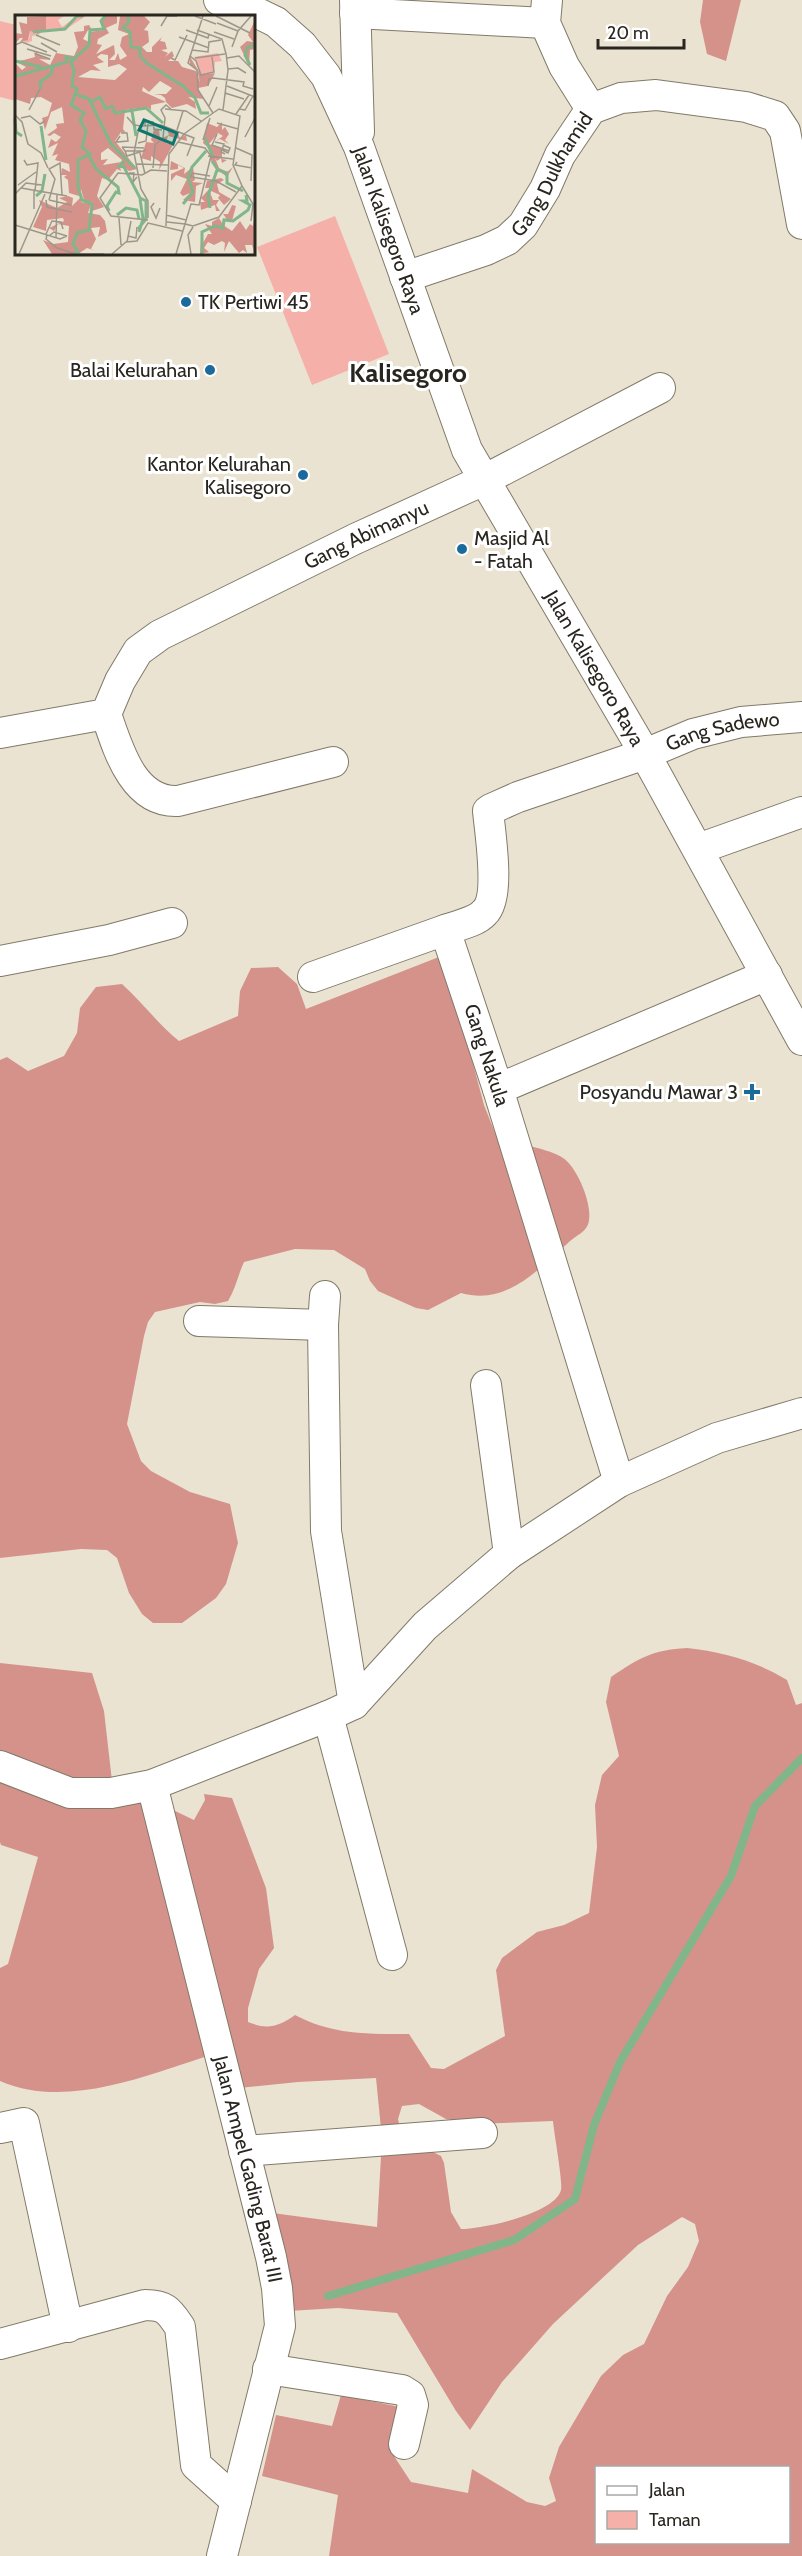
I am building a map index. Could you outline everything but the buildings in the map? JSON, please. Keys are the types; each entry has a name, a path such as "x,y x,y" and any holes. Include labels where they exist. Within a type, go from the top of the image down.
{"street":[{"name":"Jalan Kalisegoro Raya","path":"219,0 243,6 276,22 302,45 326,76 359,147 467,450 645,753 767,975 799,1028"},
{"path":"313,59 355,14 546,11 564,66 591,109"},
{"path":"355,14 359,147"},
{"name":"Gang Dulkhamid","path":"405,277 486,250 507,240 524,225 545,189 560,155 591,109 621,98 656,95 746,107 762,110 775,116 782,123 788,144 801,216"},
{"name":"Gang Abimanyu","path":"106,714 120,681 138,651 160,635 355,539 484,480 660,388"},
{"path":"0,733 106,714 115,743 130,772 143,789 167,802 333,762"},
{"name":"Gang Sadewo","path":"645,753 693,734 741,722 802,717"},
{"path":"313,977 483,915 492,898 493,864 488,811 518,797 645,753"},
{"path":"698,849 802,812"},
{"path":"0,961 109,940 172,923"},
{"name":"Gang Nakula","path":"445,930 498,1089 619,1482"},
{"path":"498,1089 767,975"},
{"path":"199,1321 324,1311 326,1531 341,1710 392,1955"},
{"path":"486,1385 509,1554"},
{"path":"0,1766 70,1793 111,1793 152,1785 341,1710 425,1626 509,1554 619,1482 717,1438 802,1413"},
{"name":"Jalan Ampel Gading Barat III","path":"152,1785 271,2258 278,2298 280,2326 228,2494 222,2556"},
{"path":"0,2128 24,2123 68,2327"},
{"path":"244,2151 482,2133"},
{"path":"0,2344 145,2305 160,2305 170,2313 180,2327 196,2465 228,2494"},
{"path":"268,2369 402,2390 410,2395 413,2405 404,2444"}],"green space":[{"path":"0,21 15,25 15,101 0,97"},
{"path":"335,216 389,354 312,385 257,247"}],"shaded area":[{"path":"703,0 741,0 726,61 707,54 700,22"},
{"path":"444,955 484,1105 497,1138 550,1152 568,1163 578,1177 586,1195 589,1220 586,1228 533,1274 507,1290 478,1296 461,1293 428,1310 416,1308 378,1291 370,1281 365,1269 334,1250 295,1249 244,1262 228,1301 215,1304 200,1302 155,1312 148,1322 144,1336 127,1424 141,1461 151,1471 190,1492 230,1504 238,1543 226,1584 216,1598 182,1623 153,1623 142,1614 129,1593 117,1558 107,1550 81,1549 0,1558 0,1060 7,1057 28,1071 64,1056 77,1033 80,1008 96,987 122,984 179,1041 238,1016 240,991 251,968 278,967 297,984 306,1009"},
{"path":"687,1648 739,1658 787,1680 796,1705 802,1703 802,2556 329,2556 338,2495 262,2476 276,2415 332,2426 341,2395 400,2407 392,2453 411,2482 468,2493 472,2469 527,2502 545,2506 556,2501 549,2478 559,2447 601,2376 623,2355 644,2344 667,2296 688,2267 699,2241 695,2224 682,2217 638,2245 553,2324 502,2382 470,2430 456,2411 397,2313 338,2308 289,2311 265,2212 377,2227 382,2139 376,2078 239,2088 229,2048 140,2078 80,2091 39,2091 19,2088 0,2081 0,1968 8,1964 38,1857 1,1845 0,1842 0,1663 92,1673 104,1711 112,1781 194,1820 205,1800 204,1794 232,1798 266,1888 274,1948 259,1969 248,2008 248,2022 261,2026 272,2026 295,2015 309,2022 337,2030 409,2034 431,2068 444,2069 505,2036 496,1970 502,1958 537,1932 564,1925 589,1913 597,1847 595,1805 602,1775 619,1756 606,1702 611,1677 646,1656","holes":["419,2104 446,2119 474,2124 553,2121 561,2185 556,2199 532,2213 517,2218 461,2229 451,2212 441,2156 402,2137 398,2119 402,2106"]}],"waterway":[{"path":"328,2296 514,2240 575,2199 594,2125 620,2062 731,1876 755,1806 802,1758"}],"place":[{"name":"TK Pertiwi 45","path":"186,302"},
{"name":"Balai Kelurahan","path":"210,370"},
{"name":"Kantor Kelurahan Kalisegoro","path":"303,475"},
{"name":"Masjid Al - Fatah","path":"462,549"},
{"name":"Posyandu Mawar 3","path":"752,1092"}],"district":[{"name":"Kalisegoro","path":"408,373"}]}
